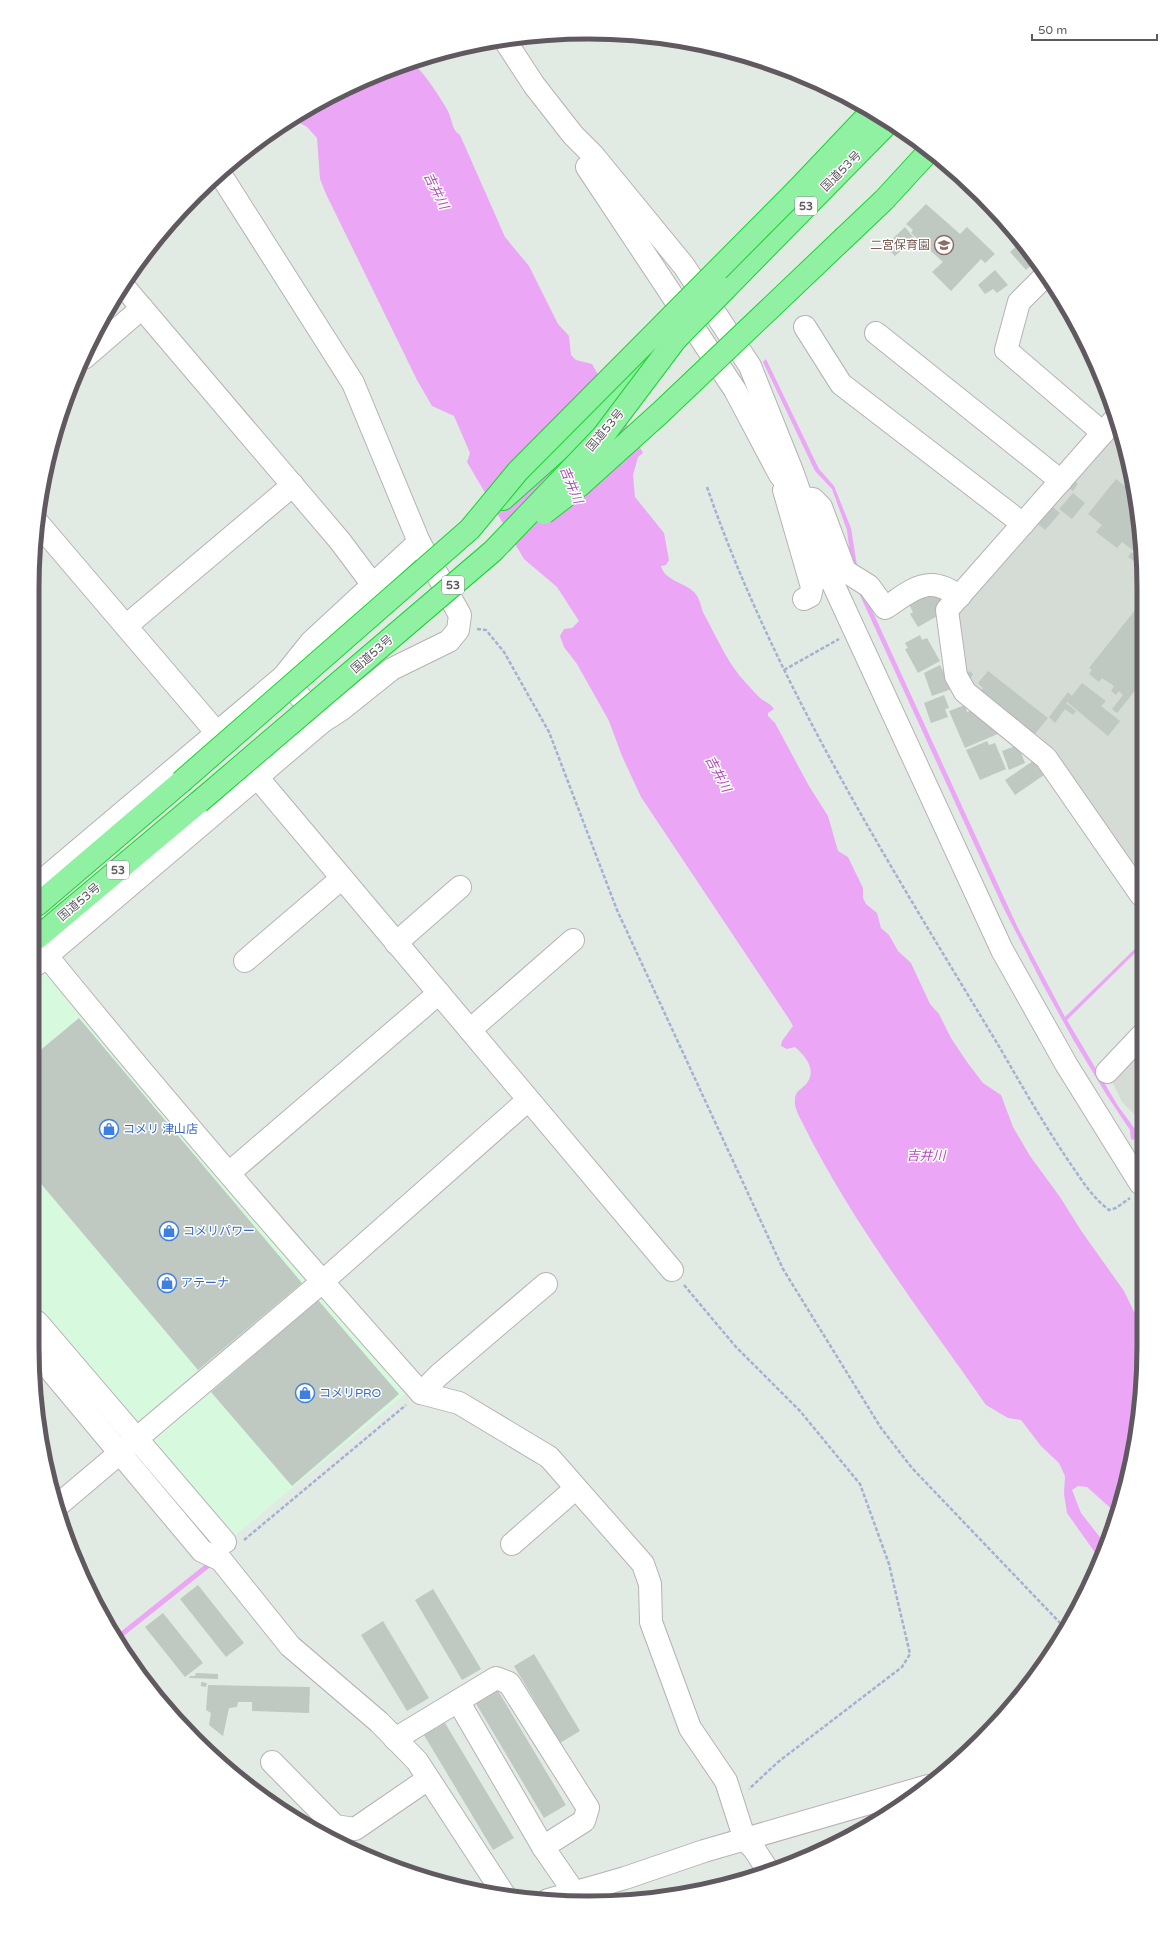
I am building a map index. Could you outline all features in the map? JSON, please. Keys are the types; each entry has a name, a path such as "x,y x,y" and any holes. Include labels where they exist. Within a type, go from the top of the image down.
{"highway":[{"path":"470,529 518,471 798,189 867,116"},
{"name":"国道53号","path":"39,903 181,782 470,529 577,433 676,339 884,127"},
{"path":"493,551 579,486 660,413 846,237 884,200 926,155"},
{"name":"国道53号","path":"39,951 166,830 493,551 603,436 676,339"},
{"path":"39,919 45,917 110,863 166,830"}],"street":[{"path":"508,45 534,85 573,135 593,155 684,266 750,366 792,471 800,498 829,576 1002,950 1137,1189"},
{"path":"573,135 582,161 735,390 780,475 812,587 810,596 804,599"},
{"path":"223,178 353,383 419,542 460,615 458,630 449,640 392,669 342,709 322,722 257,777 39,951 322,1282 421,1393 459,1403 549,1458 643,1564 650,1584 651,1622 690,1728 726,1781 733,1804 749,1844 765,1867"},
{"path":"1042,279 1019,302 1006,350 1110,425 947,610 948,625 956,676 965,692 1046,758 1137,889"},
{"path":"127,291 340,541 373,585"},
{"path":"94,349 142,308"},
{"path":"805,327 841,384 1022,524"},
{"path":"876,333 1061,481"},
{"path":"780,475 800,498 813,499 821,507 845,571 869,586 885,608 921,586 931,584 944,588 960,596"},
{"path":"126,626 293,485"},
{"path":"43,529 218,733"},
{"path":"39,883 283,677 311,642 419,542"},
{"path":"283,677 322,722"},
{"path":"257,777 672,1270"},
{"path":"245,961 342,878"},
{"path":"396,943 460,887"},
{"path":"470,1030 573,940"},
{"path":"229,1173 439,993"},
{"path":"1107,1072 1137,1040"},
{"path":"62,1502 322,1282 528,1100"},
{"path":"421,1393 439,1375 546,1284"},
{"path":"39,1324 137,1439 223,1551 290,1646 379,1722 416,1761 500,1888"},
{"path":"39,1357 202,1550 223,1551"},
{"path":"512,1544 576,1489"},
{"path":"395,1739 496,1678 509,1683 588,1808 584,1821 543,1847"},
{"path":"458,1701 543,1847 574,1892"},
{"path":"272,1762 336,1826 355,1829 428,1779"},
{"path":"563,1895 625,1878 704,1851 749,1844 908,1792"}],"path":[{"path":"707,486 735,562 784,670 849,792 912,902 1058,1146 1097,1201 1109,1210 1116,1208 1137,1189"},
{"path":"459,625 486,630 504,652 549,732 617,910 783,1269 881,1428 912,1468 1061,1624"},
{"path":"784,670 836,641 852,626"},
{"path":"672,1270 736,1347 800,1411 860,1484 889,1564 910,1654 902,1667 778,1762 733,1804"},
{"path":"223,1551 421,1393"}],"shaded area":[{"path":"1114,432 1126,481 1136,552 1137,881 1048,754 969,689 954,611"},
{"name":"コメリ 津山店","path":"47,971 309,1280 140,1427 39,1307 39,977"},
{"path":"1137,1050 1137,1117 1122,1102 1111,1079"},
{"name":"コメリPRO","path":"324,1296 405,1394 232,1538 150,1441"}],"water":[{"name":"吉井川","path":"417,67 427,78 448,111 455,130 460,135 505,237 529,266 558,324 569,336 571,355 576,360 592,364 643,453 638,457 633,475 635,497 664,533 669,560 666,565 661,566 663,571 670,578 694,592 725,654 734,668 757,695 774,709 768,713 768,716 775,723 809,786 828,816 838,851 848,857 863,888 863,898 866,904 877,913 881,928 889,935 898,951 911,963 930,1004 939,1014 951,1038 967,1062 983,1083 1001,1095 1013,1127 1030,1156 1124,1291 1137,1318 1136,1383 1126,1454 1112,1509 1087,1487 1078,1486 1072,1490 1081,1513 1102,1539 1096,1554 1067,1513 1064,1494 1065,1476 1059,1463 1041,1446 1021,1420 1008,1418 986,1405 865,1232 822,1159 799,1116 795,1105 796,1094 810,1078 810,1068 806,1059 795,1047 787,1049 781,1046 782,1041 793,1026 641,797 622,756 609,721 577,664 564,647 560,636 564,629 572,628 579,621 557,587 524,559 467,462 470,453 454,416 432,406 417,380 326,194 320,179 317,138 307,127 299,122 345,96 378,81"},
{"path":"766,359 819,469 834,486 851,528 860,584 1017,926 1065,1017 1137,947 1137,951 1067,1020 1118,1106 1137,1132 1137,1139 1135,1137 1134,1140 1131,1139 1130,1130 1074,1041 1003,907 853,580 847,530 832,489 815,471 763,362"}],"building":[{"path":"926,204 960,234 967,227 995,254 985,263 981,259 951,291 932,272 943,262 911,233 913,230 906,224"},
{"path":"905,227 914,238 895,256 885,246"},
{"path":"1017,246 1032,265 1026,270 1010,252"},
{"path":"995,270 1008,285 997,293 993,289 985,294 978,285"},
{"path":"1116,479 1127,488 1136,553 1122,542 1117,548 1096,532 1102,525 1088,514"},
{"path":"1073,480 1078,484 1073,491 1068,487"},
{"path":"1073,493 1085,503 1072,519 1059,509"},
{"path":"1053,507 1060,513 1045,530 1038,524"},
{"path":"1131,552 1136,555 1134,561 1128,557"},
{"path":"935,590 943,605 939,615 918,627 910,614 913,612 907,601"},
{"path":"1137,608 1137,688 1117,713 1112,709 1123,695 1119,691 1116,695 1111,691 1114,686 1102,678 1099,682 1089,674 1092,670 1089,668"},
{"path":"920,635 922,640 927,638 940,661 918,673 905,649 908,648 905,643"},
{"path":"940,665 954,688 932,696 924,673"},
{"path":"969,671 973,674 971,678 966,676"},
{"path":"988,671 1048,718 1034,735 980,692 983,688 978,683"},
{"path":"1082,683 1106,701 1101,706 1120,721 1108,736 1067,702"},
{"path":"1068,692 1072,696 1066,703 1076,711 1073,715 1065,709 1055,723 1049,717"},
{"path":"944,695 949,708 945,709 948,717 931,723 924,703"},
{"path":"965,705 967,712 976,709 982,721 986,719 1000,733 965,748 949,711"},
{"path":"987,741 989,745 995,743 1006,769 980,780 966,750"},
{"path":"1018,745 1025,763 1009,770 1002,751"},
{"path":"1033,761 1044,775 1015,795 1005,780"},
{"name":"コメリ 津山店","path":"79,1018 302,1283 198,1370 39,1181 39,1051"},
{"name":"コメリPRO","path":"318,1300 399,1394 292,1486 211,1392"},
{"path":"198,1585 244,1643 226,1657 180,1599"},
{"path":"433,1589 481,1669 462,1680 415,1600"},
{"path":"163,1613 203,1663 185,1677 145,1627"},
{"path":"383,1621 429,1698 407,1711 361,1635"},
{"path":"534,1654 580,1731 560,1743 514,1666"},
{"path":"196,1673 218,1674 218,1679 189,1678 190,1676 195,1676"},
{"path":"201,1682 207,1683 206,1687 201,1686"},
{"path":"208,1685 310,1687 309,1713 252,1711 252,1702 238,1702 237,1707 229,1708 223,1736 209,1725 211,1713 206,1710"},
{"path":"497,1689 566,1805 544,1818 475,1702"},
{"path":"445,1723 514,1838 493,1850 424,1735"}],"waterway":[{"path":"121,1635 210,1564"}],"place":[{"name":"二宮保育園","path":"944,245"},
{"name":"コメリ 津山店","path":"109,1129"},
{"name":"コメリパワー","path":"169,1231"},
{"name":"アテーナ","path":"167,1283"},
{"name":"コメリPRO","path":"305,1393"}]}
